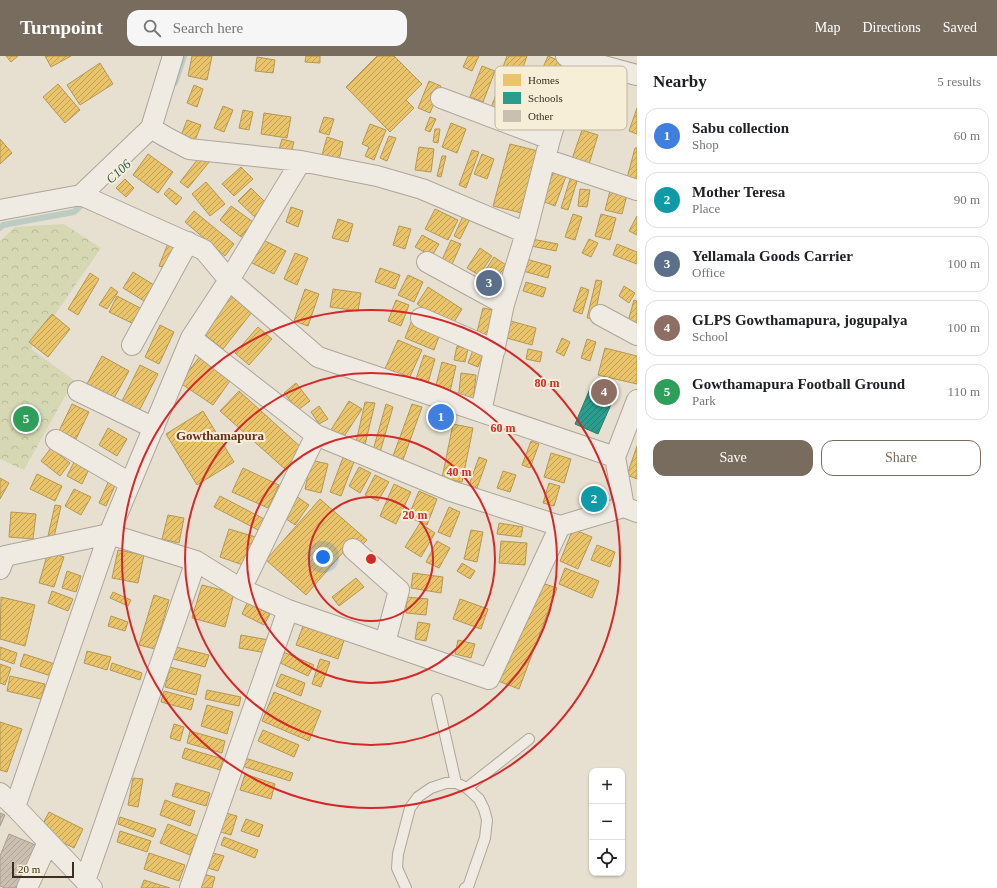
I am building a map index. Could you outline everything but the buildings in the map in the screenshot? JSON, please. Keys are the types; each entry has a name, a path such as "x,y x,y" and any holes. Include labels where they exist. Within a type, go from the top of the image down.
{"street":[{"path":"0,210 81,195 157,131 173,56"},
{"path":"572,57 604,66"},
{"path":"627,72 637,75"},
{"path":"441,98 495,118"},
{"path":"526,130 550,139"},
{"path":"481,412 504,304 526,233 552,130"},
{"path":"157,131 189,149 301,161 376,176 422,189 526,233"},
{"path":"545,159 637,190"},
{"path":"15,807 109,534 191,338 229,280 301,161"},
{"path":"81,195 204,250 229,280 318,358 615,457"},
{"path":"132,345 188,242"},
{"path":"427,262 504,304"},
{"path":"600,316 637,334"},
{"path":"421,318 495,350"},
{"path":"191,338 316,435 451,491 560,526 630,510 615,457 637,400"},
{"path":"78,391 154,428"},
{"path":"241,589 316,435"},
{"path":"56,440 130,483"},
{"path":"2,560 109,534 196,561 241,589 288,610 489,679 560,526"},
{"path":"353,549 399,590 385,643"},
{"path":"0,793 89,886 196,561"},
{"path":"190,888 288,610"},
{"path":"27,888 48,842"}],"lane":[{"path":"437,698 456,783"},
{"path":"467,788 529,739"},
{"path":"406,888 397,868 398,854 410,808 418,797 431,788 446,783 456,783 467,788 478,799 484,809 487,820 485,838 468,887 465,888"}],"green space":[{"path":"64,224 101,248 31,349 74,380 24,470 0,459 0,241 15,227"}],"waterway":[{"name":"C106","path":"175,83 184,56"},
{"name":"C106","path":"0,228 3,225 74,212 86,201"}],"place":[{"name":"Yellamala Goods Carrier","path":"489,283"},
{"name":"GLPS Gowthamapura, jogupalya","path":"604,392"},
{"name":"Sabu collection","path":"441,417"},
{"name":"Gowthamapura Football Ground","path":"26,419"},
{"name":"Mother Teresa","path":"594,499"}],"district":[{"name":"Gowthamapura","path":"220,435"}]}
